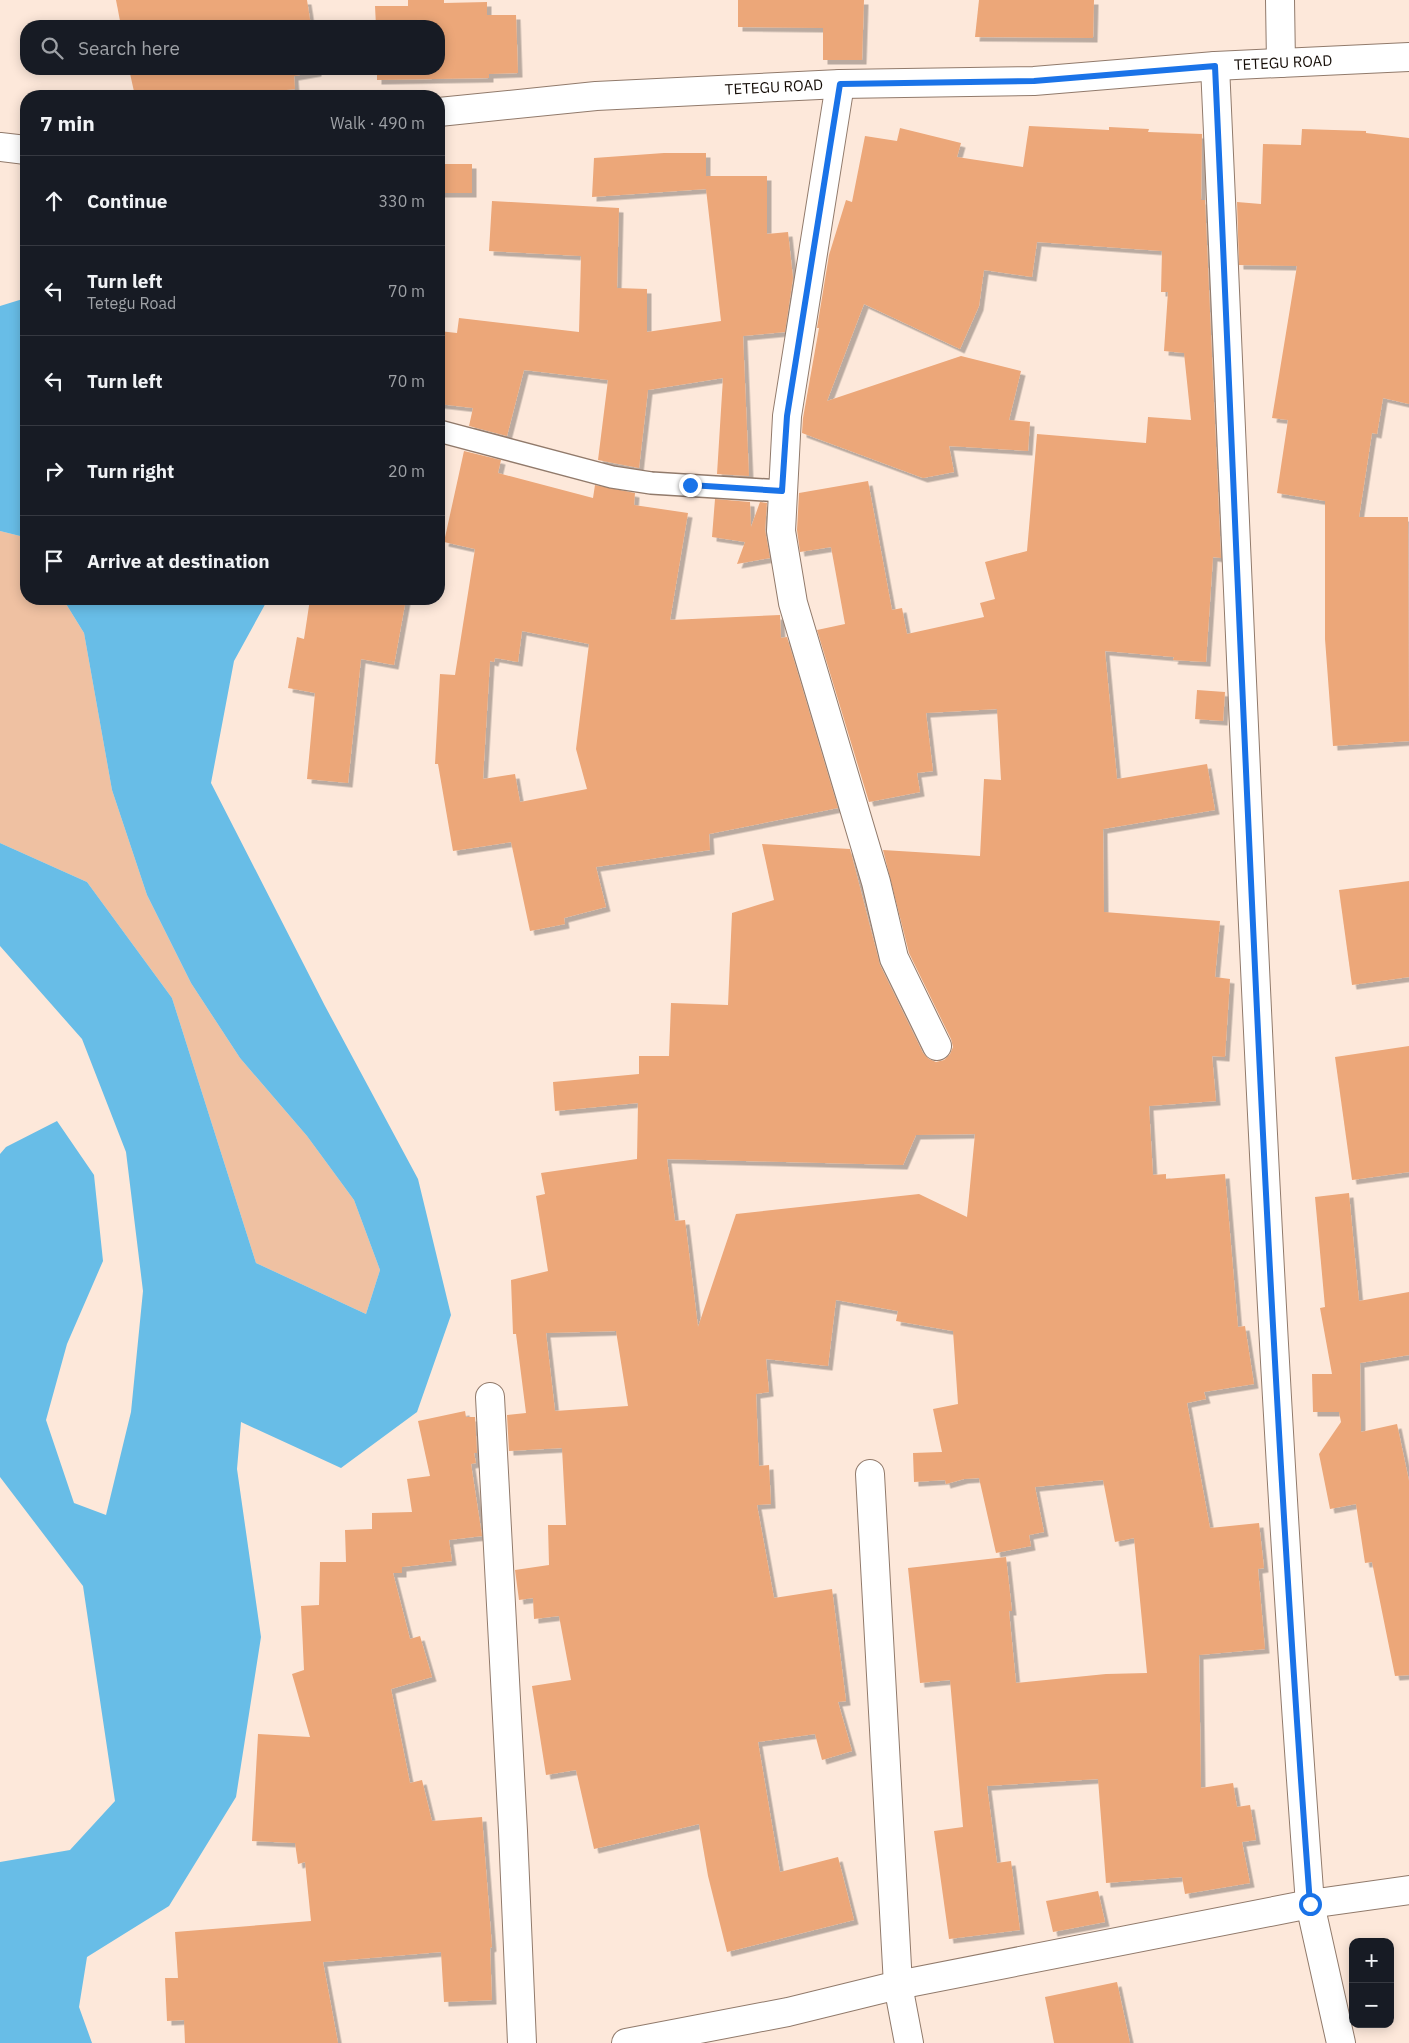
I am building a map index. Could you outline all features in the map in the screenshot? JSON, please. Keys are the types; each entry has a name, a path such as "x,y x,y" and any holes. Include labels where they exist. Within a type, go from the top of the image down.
{"street":[{"path":"1280,0 1280,63"},
{"name":"TETEGU ROAD","path":"445,111 596,96 840,84 1034,81 1215,66 1409,57"},
{"path":"1215,66 1258,1056 1289,1626 1310,1904 1341,2043"},
{"path":"840,84 787,416 781,531 793,603 876,882 894,958 937,1046"},
{"path":"0,147 20,149"},
{"path":"490,1397 514,1831 522,2043"},
{"path":"870,1474 898,1985 908,2043"},
{"path":"626,2043 788,2012 898,1985 1310,1904 1409,1890"}],"lane":[{"path":"445,434 612,477 651,483 782,491"}],"shaded area":[{"path":"0,531 20,536 20,605 67,605 84,633 112,790 147,895 191,983 240,1058 307,1136 354,1200 380,1270 366,1314 256,1263 172,998 87,882 0,843"}],"water":[{"path":"20,300 20,536 0,531 0,306"},
{"path":"67,605 265,605 234,661 211,783 325,1006 418,1179 451,1315 417,1412 341,1468 241,1422 237,1469 261,1637 236,1797 169,1906 87,1957 79,2007 92,2043 0,2043 0,1862 70,1850 115,1801 83,1586 0,1477 0,1154 6,1147 57,1121 94,1175 103,1261 67,1344 46,1420 74,1503 106,1515 131,1412 143,1291 126,1152 82,1039 0,946 0,843 87,882 172,998 256,1263 366,1314 380,1270 354,1200 307,1136 240,1058 191,983 147,895 112,790 84,633"}],"building":[{"path":"116,0 307,0 310,20 120,20"},
{"path":"408,0 444,0 444,3 487,2 487,15 516,15 518,73 489,74 489,78 377,80 377,75 445,75 445,20 376,20 375,6 408,6"},
{"path":"738,0 864,0 862,60 823,60 823,28 738,27"},
{"path":"979,0 1094,0 1093,38 975,37"},
{"path":"130,75 300,75 294,76 295,89 286,90 134,90"},
{"path":"1029,126 1109,130 1109,127 1149,129 1148,132 1202,134 1201,200 1205,200 1221,558 1213,557 1206,662 1173,660 1174,657 1105,651 1117,779 1207,764 1215,810 1103,829 1104,912 1220,921 1215,977 1230,979 1225,1057 1212,1056 1216,1101 1149,1106 1153,1175 1166,1174 1166,1179 1225,1174 1238,1327 1245,1326 1254,1384 1204,1392 1206,1399 1187,1403 1210,1528 1259,1523 1264,1568 1258,1569 1265,1649 1199,1655 1201,1788 1233,1783 1237,1807 1250,1805 1256,1840 1242,1842 1250,1883 1185,1894 1182,1877 1106,1883 1098,1779 987,1786 997,1863 1011,1861 1020,1930 949,1939 934,1831 963,1827 950,1680 920,1683 908,1568 1006,1557 1012,1611 1009,1611 1016,1683 1106,1674 1147,1673 1134,1538 1115,1542 1103,1480 1035,1487 1044,1532 1029,1535 1031,1546 996,1553 979,1478 964,1479 946,1484 945,1480 914,1482 913,1453 942,1452 933,1409 958,1404 953,1331 896,1321 898,1311 836,1300 828,1366 766,1359 769,1392 756,1394 759,1466 769,1465 771,1504 757,1505 774,1598 832,1589 846,1701 838,1702 852,1751 822,1760 815,1734 758,1742 780,1872 838,1857 854,1920 727,1952 708,1876 699,1824 594,1849 576,1770 546,1775 532,1686 571,1680 559,1616 534,1619 533,1598 519,1600 515,1570 549,1565 548,1525 566,1525 562,1448 509,1451 507,1415 526,1413 516,1334 513,1334 511,1280 548,1271 536,1196 545,1194 541,1173 637,1159 638,1103 555,1111 553,1082 639,1074 639,1056 669,1056 671,1003 728,1005 732,913 774,900 762,844 850,849 880,965 923,1053 929,1059 936,1062 944,1060 950,1054 953,1047 951,1039 909,953 883,850 980,856 984,779 1001,780 997,709 926,713 933,771 917,773 920,792 869,802 817,630 845,624 831,547 800,552 797,530 799,493 868,481 892,610 902,608 907,634 984,617 980,603 995,599 985,562 1027,551 1037,434 1146,443 1148,417 1191,420 1184,353 1164,351 1168,292 1161,292 1162,251 1037,242 1032,277 984,270 979,306 960,349 864,304 827,401 961,356 1021,371 1009,420 1030,422 1028,451 949,446 954,472 923,478 802,433 803,418 819,328 817,328 829,255 846,200 852,202 865,136 897,141 900,128 961,143 957,157 1023,167","holes":["975,1134 967,1217 919,1194 736,1214 698,1327 685,1220 675,1221 667,1159 903,1165 916,1135","616,1331 628,1406 555,1411 546,1333"]},
{"path":"1302,129 1366,131 1366,133 1409,138 1409,404 1383,398 1377,434 1372,433 1359,517 1408,517 1409,741 1333,746 1325,639 1325,501 1277,493 1288,420 1272,418 1297,266 1239,265 1237,202 1261,204 1263,144 1301,145"},
{"path":"664,153 706,153 706,176 767,176 767,234 788,232 793,278 785,332 743,336 749,476 717,474 723,378 648,390 639,468 598,460 608,380 524,370 507,436 469,426 473,408 445,405 445,332 457,333 459,318 579,332 581,256 489,251 492,201 619,208 617,288 647,289 647,332 721,321 706,189 592,197 594,158"},
{"path":"445,164 472,164 472,193 445,193"},
{"path":"464,451 501,460 498,473 593,498 595,485 635,493 634,505 688,513 670,620 780,615 781,638 787,637 838,808 709,834 710,850 596,867 606,907 564,918 565,924 530,931 511,842 453,851 438,764 435,764 440,674 455,675 475,549 445,542","holes":["522,631 589,644 576,749 587,789 520,802 515,774 483,779 490,661 494,662 495,658 518,662"]},
{"path":"715,499 750,502 751,527 760,502 767,503 765,530 770,558 737,564 745,542 712,537"},
{"path":"309,605 405,605 394,665 361,659 348,783 307,779 315,693 288,688 297,637 304,639"},
{"path":"1197,690 1225,692 1223,721 1195,719"},
{"path":"1409,881 1409,977 1352,985 1339,890"},
{"path":"1409,1046 1409,1172 1352,1180 1335,1057"},
{"path":"1349,1193 1359,1301 1409,1292 1409,1355 1360,1363 1361,1432 1397,1424 1409,1481 1409,1675 1395,1676 1372,1562 1365,1563 1356,1504 1330,1509 1319,1454 1341,1422 1339,1412 1313,1412 1312,1374 1332,1374 1320,1308 1325,1307 1315,1197"},
{"path":"465,1411 466,1417 475,1417 477,1453 474,1453 476,1463 471,1464 482,1536 449,1540 452,1561 402,1567 402,1573 393,1573 410,1639 420,1636 432,1677 391,1689 410,1783 422,1780 432,1821 482,1817 492,1947 490,1948 492,2000 444,2002 441,1952 323,1962 338,2043 185,2043 184,2020 167,2021 165,1978 178,1978 175,1932 311,1921 305,1862 298,1864 295,1843 252,1841 258,1734 310,1737 292,1674 304,1670 301,1606 319,1605 320,1562 346,1562 345,1530 372,1529 372,1513 412,1512 407,1479 430,1476 418,1421"},
{"path":"1098,1891 1105,1922 1053,1932 1046,1901"},
{"path":"1117,1982 1130,2043 1054,2043 1045,1997"}],"route":[{"path":"690,485 782,491 787,416 840,84 1034,81 1215,66 1238,560 1258,1056 1290,1636 1310,1904"}]}
